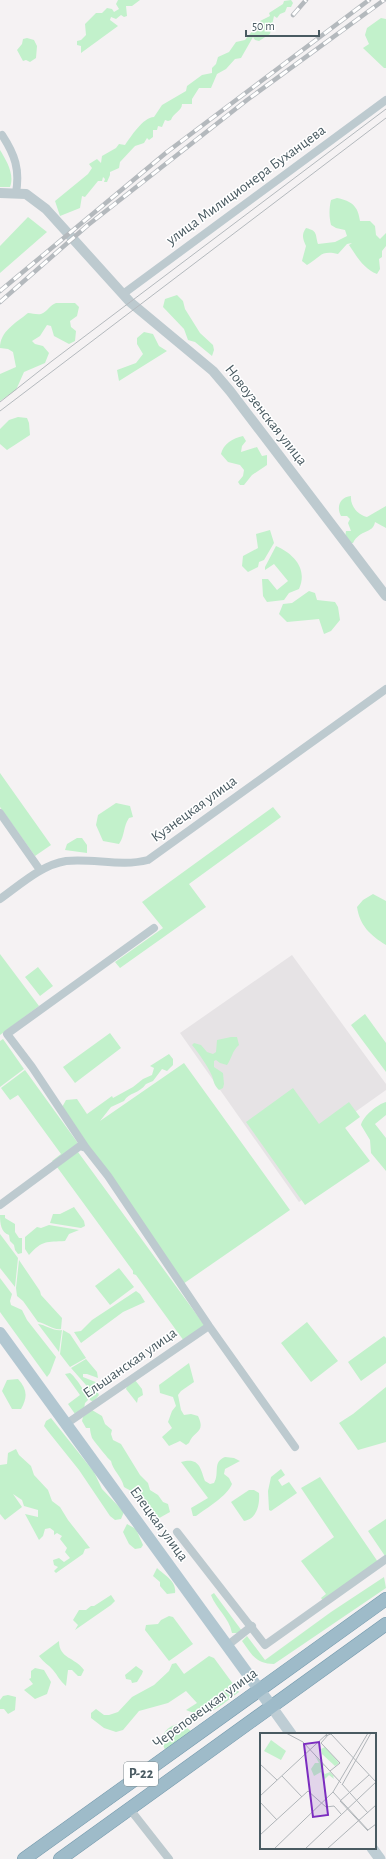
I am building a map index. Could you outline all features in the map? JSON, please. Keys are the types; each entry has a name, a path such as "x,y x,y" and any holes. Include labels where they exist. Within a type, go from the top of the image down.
{"highway":[{"name":"Череповецкая улица","path":"24,1859 259,1688 386,1599"},
{"name":"Р-22","path":"60,1859 386,1624"}],"main road":[{"name":"Елецкая улица","path":"0,1333 228,1645 290,1733"},
{"path":"373,1849 380,1859"}],"street":[{"name":"улица Милиционера Буханцева","path":"122,294 386,100"},
{"path":"2,135 15,160 19,178 16,193"},
{"name":"Новоузенская улица","path":"0,193 16,193 31,196 70,234 122,294 213,371 230,391 386,596"},
{"name":"Кузнецкая улица","path":"0,899 40,870 66,861 134,863 148,860 386,689"},
{"path":"0,813 40,870"},
{"path":"154,928 7,1034 32,1067 86,1148 108,1176 209,1326 295,1447"},
{"path":"0,1205 80,1146 86,1148"},
{"name":"Ельшанская улица","path":"66,1424 209,1326"},
{"path":"177,1532 252,1626 265,1645 385,1561"},
{"path":"228,1645 252,1626"},
{"path":"129,1808 169,1859"}],"shaded area":[{"path":"292,955 386,1084 386,1090 341,1122 365,1156 299,1202 180,1033"}],"green space":[{"path":"118,0 140,0 132,6 126,6 127,16 124,17 121,15 116,19 111,17 110,20 118,26 81,53 81,46 77,45 77,41 81,40 86,35 85,24 96,13 102,13 107,8 112,9 114,12 119,9 116,4"},
{"path":"291,0 293,3 291,7 287,7 285,12 280,14 277,18 274,16 270,34 259,41 255,40 253,37 241,58 235,59 226,69 217,74 211,88 199,88 192,99 192,104 182,104 181,108 171,120 165,120 162,127 158,126 157,130 153,130 153,137 149,140 147,138 144,143 135,146 120,162 119,168 110,172 107,182 104,182 105,179 103,177 102,181 98,181 85,197 82,196 80,208 60,216 55,201 88,174 92,168 89,164 97,159 101,163 102,156 116,148 119,144 125,145 137,128 146,120 154,117 162,105 186,91 187,86 202,75 212,73 212,68 216,64 218,57 229,52 236,42 245,40 254,29 260,26 260,21 270,16 269,13 283,4 284,1"},
{"path":"381,18 386,19 386,68 384,68 363,48 369,44 365,35 367,28"},
{"path":"27,38 34,40 37,46 36,58 30,62 26,60 23,61 17,50 22,44 23,39"},
{"path":"0,150 11,172 10,187 0,187"},
{"path":"337,198 347,201 356,208 360,221 370,221 375,226 376,235 380,239 386,233 386,246 382,251 382,257 379,259 380,269 377,274 368,269 361,262 349,245 352,243 347,244 338,254 328,253 321,255 307,265 302,261 306,246 303,233 306,228 313,230 318,244 335,242 347,236 345,230 331,225 331,200"},
{"path":"28,217 47,232 0,273 0,246"},
{"path":"177,295 183,301 185,309 200,333 213,345 214,350 212,356 195,342 188,340 184,329 163,307 165,299"},
{"path":"56,303 75,303 79,307 77,316 70,321 71,327 76,331 75,341 69,344 54,336 51,326 47,325 40,336 32,341 35,344 43,346 49,353 45,363 24,372 16,390 0,401 0,374 16,367 13,352 8,349 0,348 3,337 10,328 28,313 41,314"},
{"path":"144,332 153,334 159,346 167,351 119,381 117,370 136,363 143,354 137,344 137,338"},
{"path":"18,417 27,418 30,435 7,450 0,444 0,429 9,420"},
{"path":"243,436 246,441 242,446 241,452 257,447 262,456 267,455 267,465 252,475 244,485 240,485 238,482 243,476 244,470 240,465 228,462 221,454 224,447 229,442"},
{"path":"351,496 355,510 367,517 386,506 386,528 375,522 372,528 359,536 353,543 349,543 345,538 346,531 351,531 348,523 350,519 347,516 341,516 339,506 344,498"},
{"path":"270,530 274,543 264,560 259,562 258,567 248,572 242,566 243,556 258,548 256,534"},
{"path":"276,546 283,549 298,563 302,575 301,582 299,589 289,593 284,600 267,602 263,596 262,579 268,579 277,590 288,581 274,564 265,570 265,567"},
{"path":"309,591 315,593 317,600 335,602 338,607 340,620 331,631 324,634 319,619 287,622 279,614 283,604 292,603"},
{"path":"0,773 51,845 35,856 0,807"},
{"path":"116,803 130,806 133,817 129,818 127,821 119,844 103,841 96,825 98,815"},
{"path":"273,807 281,817 189,884 206,907 120,968 115,962 163,928 142,902"},
{"path":"77,838 82,838 87,845 87,853 65,850 67,844"},
{"path":"373,894 386,901 386,945 371,934 363,925 358,914 357,907 363,900"},
{"path":"0,954 39,1006 0,1035"},
{"path":"38,967 53,986 40,996 25,977"},
{"path":"365,1014 386,1043 386,1072 351,1025"},
{"path":"110,1033 121,1048 75,1083 63,1067"},
{"path":"237,1037 239,1045 227,1065 216,1060 214,1061 214,1067 223,1073 224,1084 223,1088 219,1090 215,1085 211,1073 192,1045 194,1043 201,1045 207,1052 213,1054 216,1052 217,1040"},
{"path":"3,1039 24,1069 0,1087 0,1041"},
{"path":"169,1054 173,1059 173,1065 167,1071 162,1069 153,1081 146,1084 124,1101 111,1107 100,1121 184,1063 290,1210 183,1284 61,1109 66,1100 77,1099 87,1114 112,1096 113,1098 152,1075 154,1068 150,1066"},
{"path":"25,1070 80,1146 55,1164 52,1161 61,1154 18,1095 10,1100 1,1088"},
{"path":"293,1088 319,1124 349,1102 360,1117 345,1128 370,1161 305,1205 246,1122"},
{"path":"386,1102 386,1115 375,1124 386,1138 386,1171 371,1153 370,1140 361,1125 371,1111"},
{"path":"78,1152 205,1326 184,1341 136,1275 133,1274 133,1271 57,1167"},
{"path":"74,1207 84,1221 85,1226 81,1228 50,1223 53,1214 60,1214"},
{"path":"0,1215 5,1215 5,1218 15,1224 15,1232 19,1238 22,1238 22,1253 18,1254 14,1245 10,1241 9,1235 4,1232 0,1222"},
{"path":"49,1225 79,1230 69,1234 65,1241 41,1244 29,1255 25,1249 25,1237 37,1227 41,1228"},
{"path":"0,1234 18,1258 15,1287 0,1268"},
{"path":"19,1260 40,1291 41,1295 62,1318 61,1329 56,1329 38,1322 23,1301 17,1296 16,1288"},
{"path":"119,1268 134,1287 110,1305 95,1286"},
{"path":"0,1278 12,1294 10,1301 11,1305 22,1310 27,1320 56,1357 47,1377 0,1312"},
{"path":"136,1291 145,1302 123,1312 81,1343 74,1332 81,1331 92,1320"},
{"path":"307,1322 338,1361 311,1382 281,1343"},
{"path":"38,1324 56,1330 62,1330 59,1352"},
{"path":"63,1330 70,1334 86,1358 70,1367 60,1354"},
{"path":"384,1336 386,1338 386,1363 361,1381 348,1362"},
{"path":"86,1359 97,1372 98,1378 83,1374 83,1377 98,1383 98,1387 96,1389 99,1395 93,1402 90,1400 86,1385 71,1368"},
{"path":"189,1363 194,1382 181,1391 178,1395 181,1410 184,1415 191,1414 198,1416 201,1426 186,1445 180,1441 169,1446 162,1437 172,1428 168,1422 172,1411 176,1406 173,1397 160,1393 159,1385"},
{"path":"70,1373 80,1385 88,1400 85,1403 84,1409 75,1414 68,1404 80,1395 65,1374"},
{"path":"18,1379 25,1390 26,1397 21,1409 12,1409 2,1391 7,1380"},
{"path":"135,1380 142,1389 143,1395 138,1398 137,1403 126,1389 127,1386"},
{"path":"386,1387 386,1442 358,1450 339,1423 353,1414"},
{"path":"92,1410 102,1416 105,1424 112,1430 111,1434 113,1440 121,1444 140,1475 148,1483 150,1490 158,1495 163,1502 168,1504 170,1512 154,1521 149,1516 139,1498 124,1487 121,1479 113,1468 111,1461 92,1438 90,1428 86,1428 82,1421 83,1417"},
{"path":"51,1418 94,1472 102,1489 124,1512 121,1519 115,1520 110,1516 79,1470 44,1426 46,1421"},
{"path":"16,1449 19,1455 31,1466 34,1475 48,1490 52,1501 60,1507 68,1520 90,1548 85,1549 83,1554 56,1573 54,1571 58,1567 54,1565 53,1560 59,1558 64,1562 70,1558 65,1552 67,1548 60,1539 62,1536 57,1533 54,1535 54,1531 50,1528 45,1529 43,1536 39,1540 25,1514 38,1517 38,1510 24,1506 22,1500 13,1494 22,1507 5,1520 0,1514 0,1465 7,1464 8,1453"},
{"path":"225,1457 234,1458 240,1461 225,1469 224,1474 229,1478 232,1484 226,1493 216,1502 196,1516 193,1516 191,1508 208,1498 181,1462 192,1461 198,1464 205,1481 210,1484 214,1483 216,1479 217,1465 221,1459"},
{"path":"281,1469 285,1475 278,1480 282,1486 289,1482 297,1493 271,1511 269,1510 268,1491 271,1477"},
{"path":"320,1477 378,1562 324,1602 321,1598 326,1594 301,1561 334,1537 301,1488"},
{"path":"249,1490 254,1490 259,1493 259,1502 255,1514 248,1520 244,1521 231,1502"},
{"path":"386,1519 386,1555 385,1556 368,1531"},
{"path":"127,1524 136,1529 143,1545 141,1548 135,1549 129,1544 123,1532"},
{"path":"157,1568 172,1582 175,1593 167,1594 160,1586 160,1582 153,1576"},
{"path":"384,1577 386,1588 274,1664 268,1664 255,1658 242,1641 247,1636 265,1660 331,1612"},
{"path":"214,1593 242,1631 239,1633 232,1633 228,1622 213,1600 211,1595"},
{"path":"111,1595 115,1601 111,1605 75,1630 78,1625 73,1620 79,1610 86,1610"},
{"path":"169,1616 173,1617 193,1644 169,1661 145,1630 146,1625 158,1624 161,1620"},
{"path":"59,1641 60,1647 65,1655 84,1670 81,1676 78,1676 72,1670 68,1670 66,1686 39,1656"},
{"path":"209,1656 214,1658 239,1692 221,1706 202,1713 194,1713 186,1710 197,1703 186,1691 168,1703 139,1711 123,1730 116,1732 104,1728 91,1718 91,1713 96,1709 104,1715 118,1712 132,1697 154,1685 169,1671 172,1664 176,1663 184,1674"},
{"path":"136,1666 143,1671 137,1682 132,1683 131,1680 126,1679 125,1675"},
{"path":"35,1668 44,1670 51,1682 47,1694 35,1699 24,1690 33,1684 29,1679 31,1678 31,1671"},
{"path":"8,1695 16,1697 15,1710 8,1714 4,1709 0,1709 0,1700 3,1696"},
{"path":"182,1724 191,1731 165,1750 163,1740 165,1732 172,1726"}],"tram line":[{"path":"0,402 52,361 386,109"},
{"path":"0,411 386,118"}],"railway":[{"path":"293,15 306,0"},
{"path":"0,291 167,152 369,0"},
{"path":"0,302 88,225 247,100 384,0"}]}
